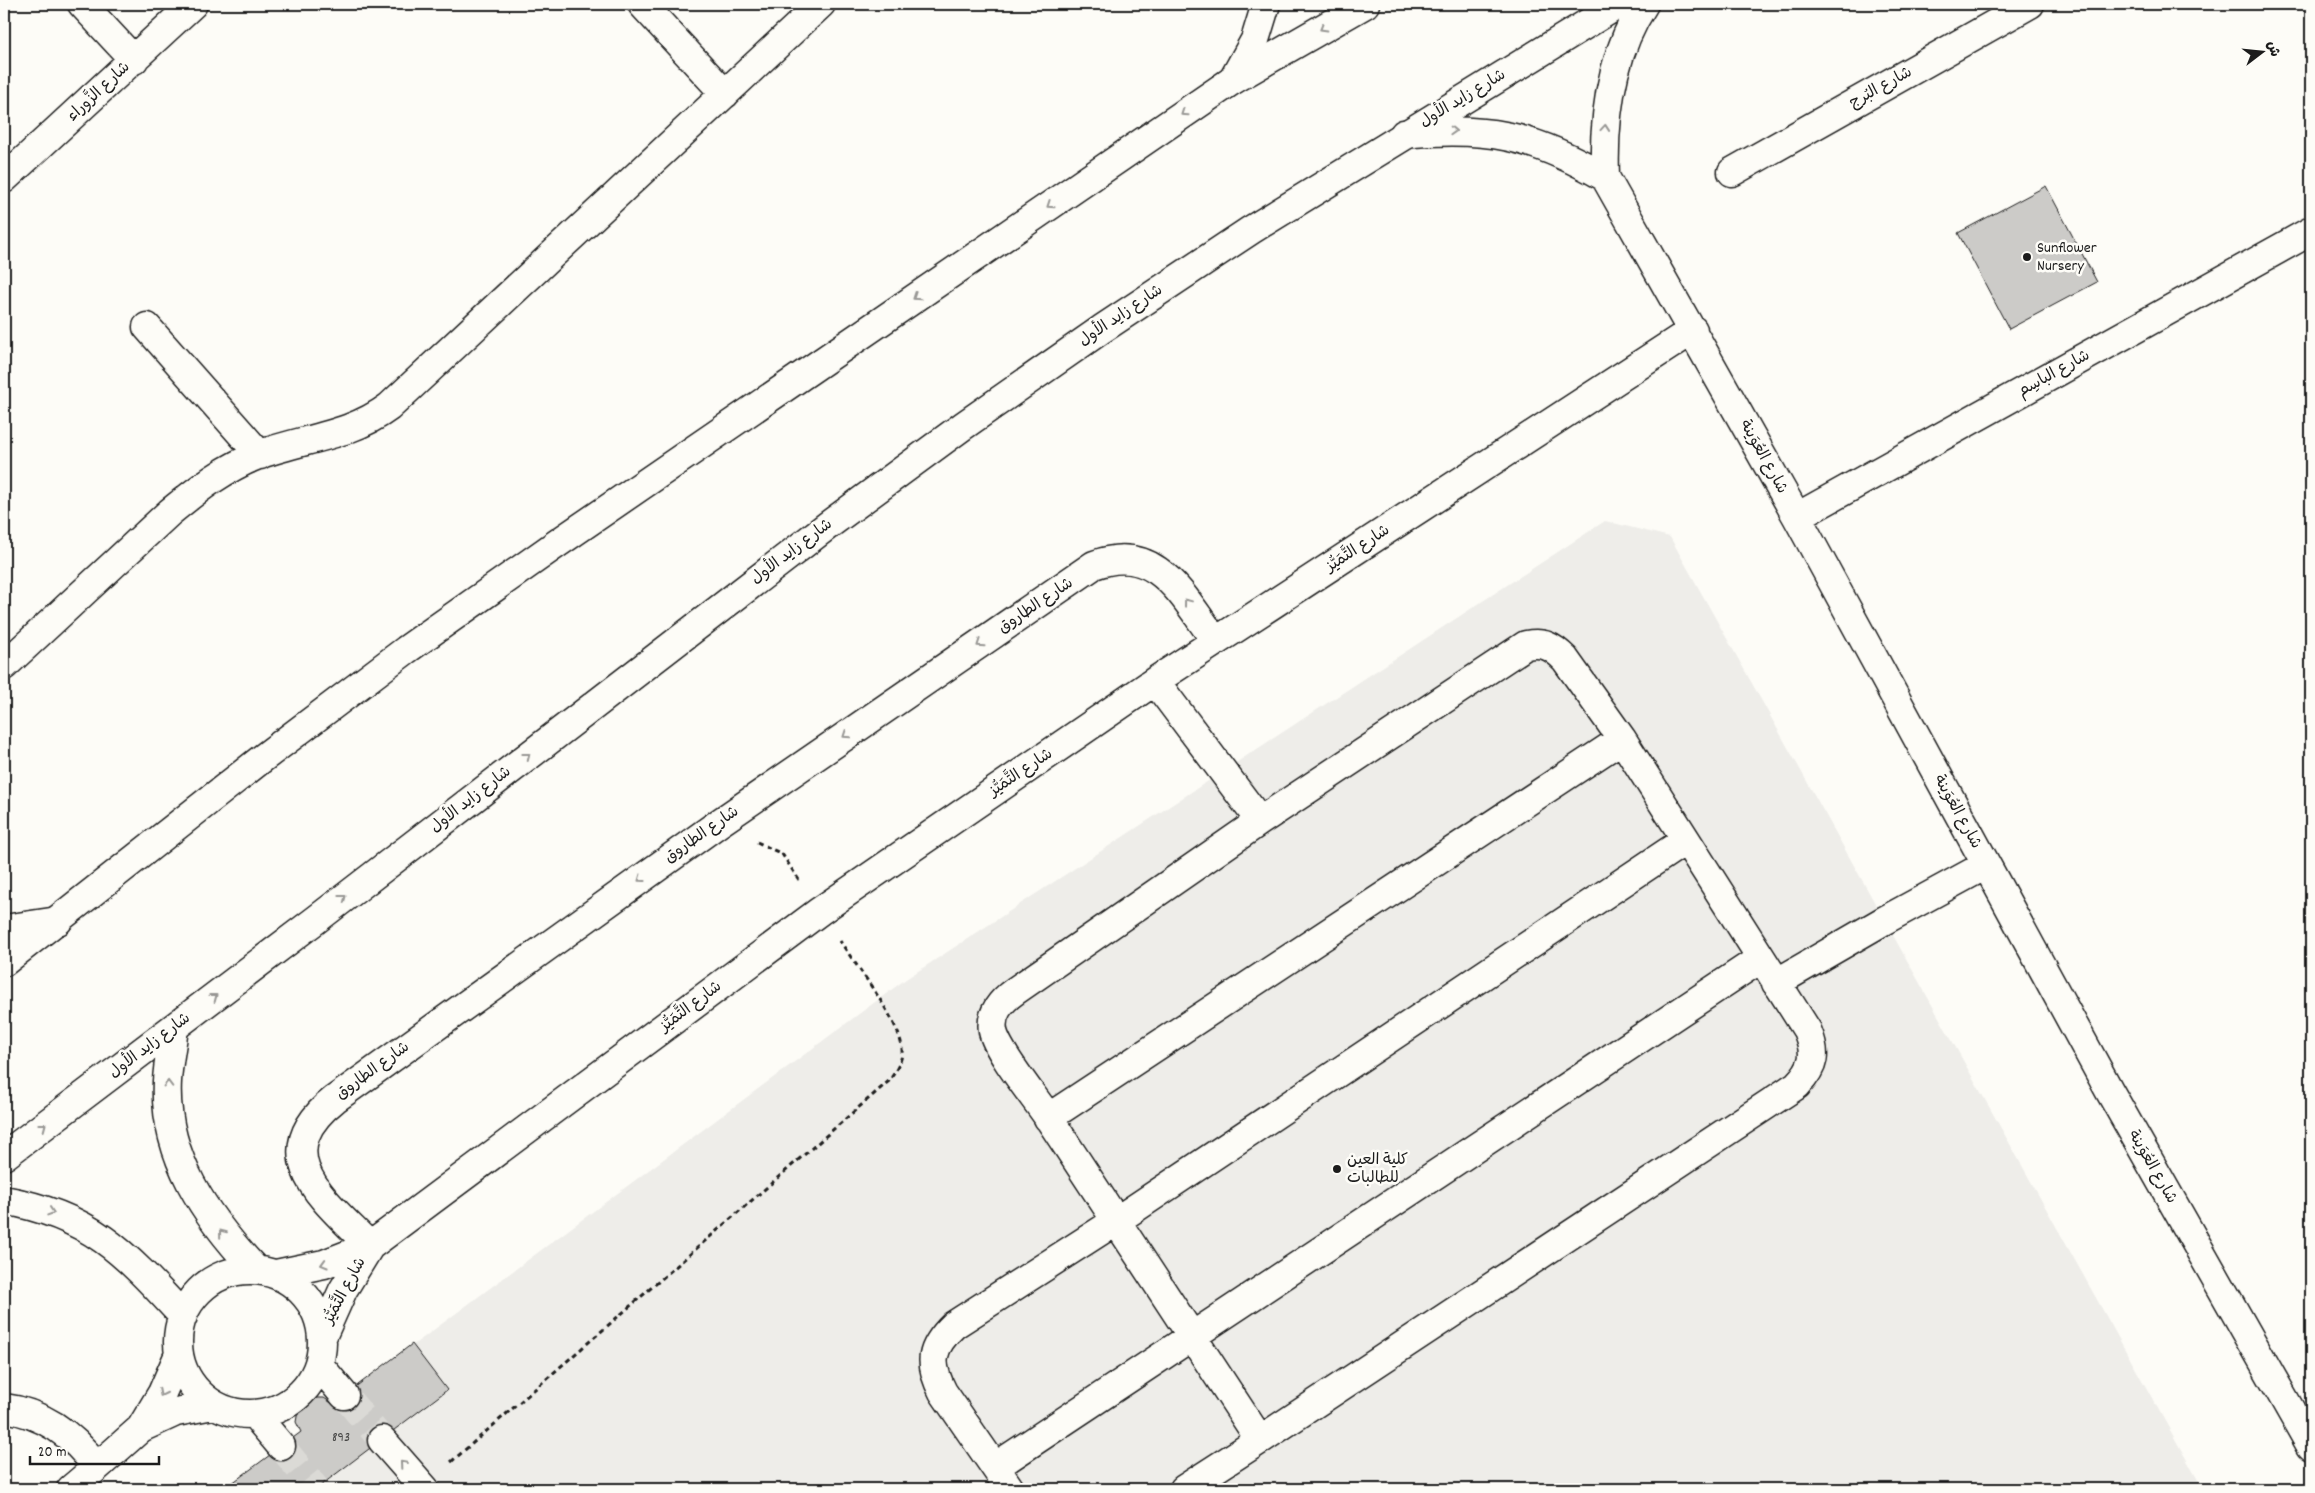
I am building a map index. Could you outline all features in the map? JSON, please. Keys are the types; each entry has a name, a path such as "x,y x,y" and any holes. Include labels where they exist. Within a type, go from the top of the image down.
{"main road":[{"path":"82,4 134,60"},
{"name":"شارع الزَّوراء","path":"4,179 193,4"},
{"path":"642,4 725,94"},
{"path":"4,666 185,500 231,468 260,455 361,425 389,407 821,4"},
{"path":"1233,80 1255,40 1266,4"},
{"path":"4,962 259,761 406,650 571,534 1233,80 1365,4"},
{"name":"شارع زايد الأول","path":"4,1156 174,1028 605,695 827,526 955,432 1102,329 1251,230 1404,134 1619,4"},
{"name":"شارع العُوَينة","path":"1644,4 1627,39 1615,72 1607,106 1604,142 1605,177 1797,517 2109,1090 2311,1446"},
{"name":"شارع البُرج","path":"1732,172 2030,4"},
{"name":"شارع العُوَينة","path":"1404,134 1446,130 1488,132 1530,141 1569,156 1605,177"},
{"name":"شارع الباسِم","path":"1797,517 2311,231"},
{"path":"147,327 260,455"},
{"name":"شارع التَّمَيُّز","path":"266,1271 324,1264 370,1246 820,911 1155,681 1693,330"},
{"name":"شارع الطاروق","path":"370,1246 313,1186 306,1173 303,1145 307,1130 314,1118 335,1099 719,823 1094,565 1109,559 1140,560 1154,566 1166,576 1216,641"},
{"path":"1184,1489 1260,1440 1797,1085 1808,1074 1814,1059 1813,1044 1807,1030 1760,959 1622,739 1555,648 1541,643 1526,645 1260,821 1002,1001 994,1015 993,1031 999,1047 1048,1118 1260,1440"},
{"path":"1155,681 1260,821"},
{"path":"1048,1118 1622,739"},
{"path":"1010,1489 934,1375 932,1356 940,1338 954,1325 1116,1221 1686,840"},
{"path":"1776,983 1885,920 1986,865"},
{"path":"4,929 58,921"},
{"path":"996,1467 1760,959"},
{"path":"174,1028 167,1081 168,1110 182,1167 195,1194 211,1219 266,1271 294,1284 308,1299 318,1317 322,1337 319,1365 312,1381 288,1405 255,1415 233,1412 213,1405 191,1383 183,1369 179,1354 179,1328 182,1316 191,1300 204,1286 219,1276 237,1270 266,1271"},
{"path":"4,1200 30,1205 62,1216 93,1232 121,1252 182,1316"},
{"name":"شارع التَّمَيُّز","path":"322,1337 343,1290 370,1246"},
{"path":"141,1428 162,1393 179,1354"},
{"path":"319,1365 344,1395"},
{"path":"71,1489 141,1428 176,1412 213,1405"},
{"path":"4,1408 20,1410 43,1419 64,1431 82,1448 97,1467"},
{"path":"255,1415 281,1446"},
{"path":"382,1440 424,1488"}],"path":[{"path":"424,1488 889,1081 898,1068 902,1051 900,1035 893,1020 782,854 719,823"}],"shaded area":[{"name":"كلية العين للطالبات","path":"1605,521 1670,537 2203,1489 224,1489 300,1432 296,1422 298,1411 304,1403 314,1398 324,1398 334,1404 906,979"}],"building":[{"name":"Sunflower Nursery","path":"2046,186 2097,282 2009,329 1958,233"},
{"path":"412,1344 447,1390 316,1489 224,1489 301,1432 296,1422 298,1411 304,1403 314,1398 324,1398 333,1404"}],"tunnel":[{"path":"344,1395 382,1440"},
{"path":"281,1446 316,1489"}],"place":[{"name":"Sunflower Nursery","path":"2027,257"},
{"name":"كلية العين للطالبات","path":"1337,1169"}]}
